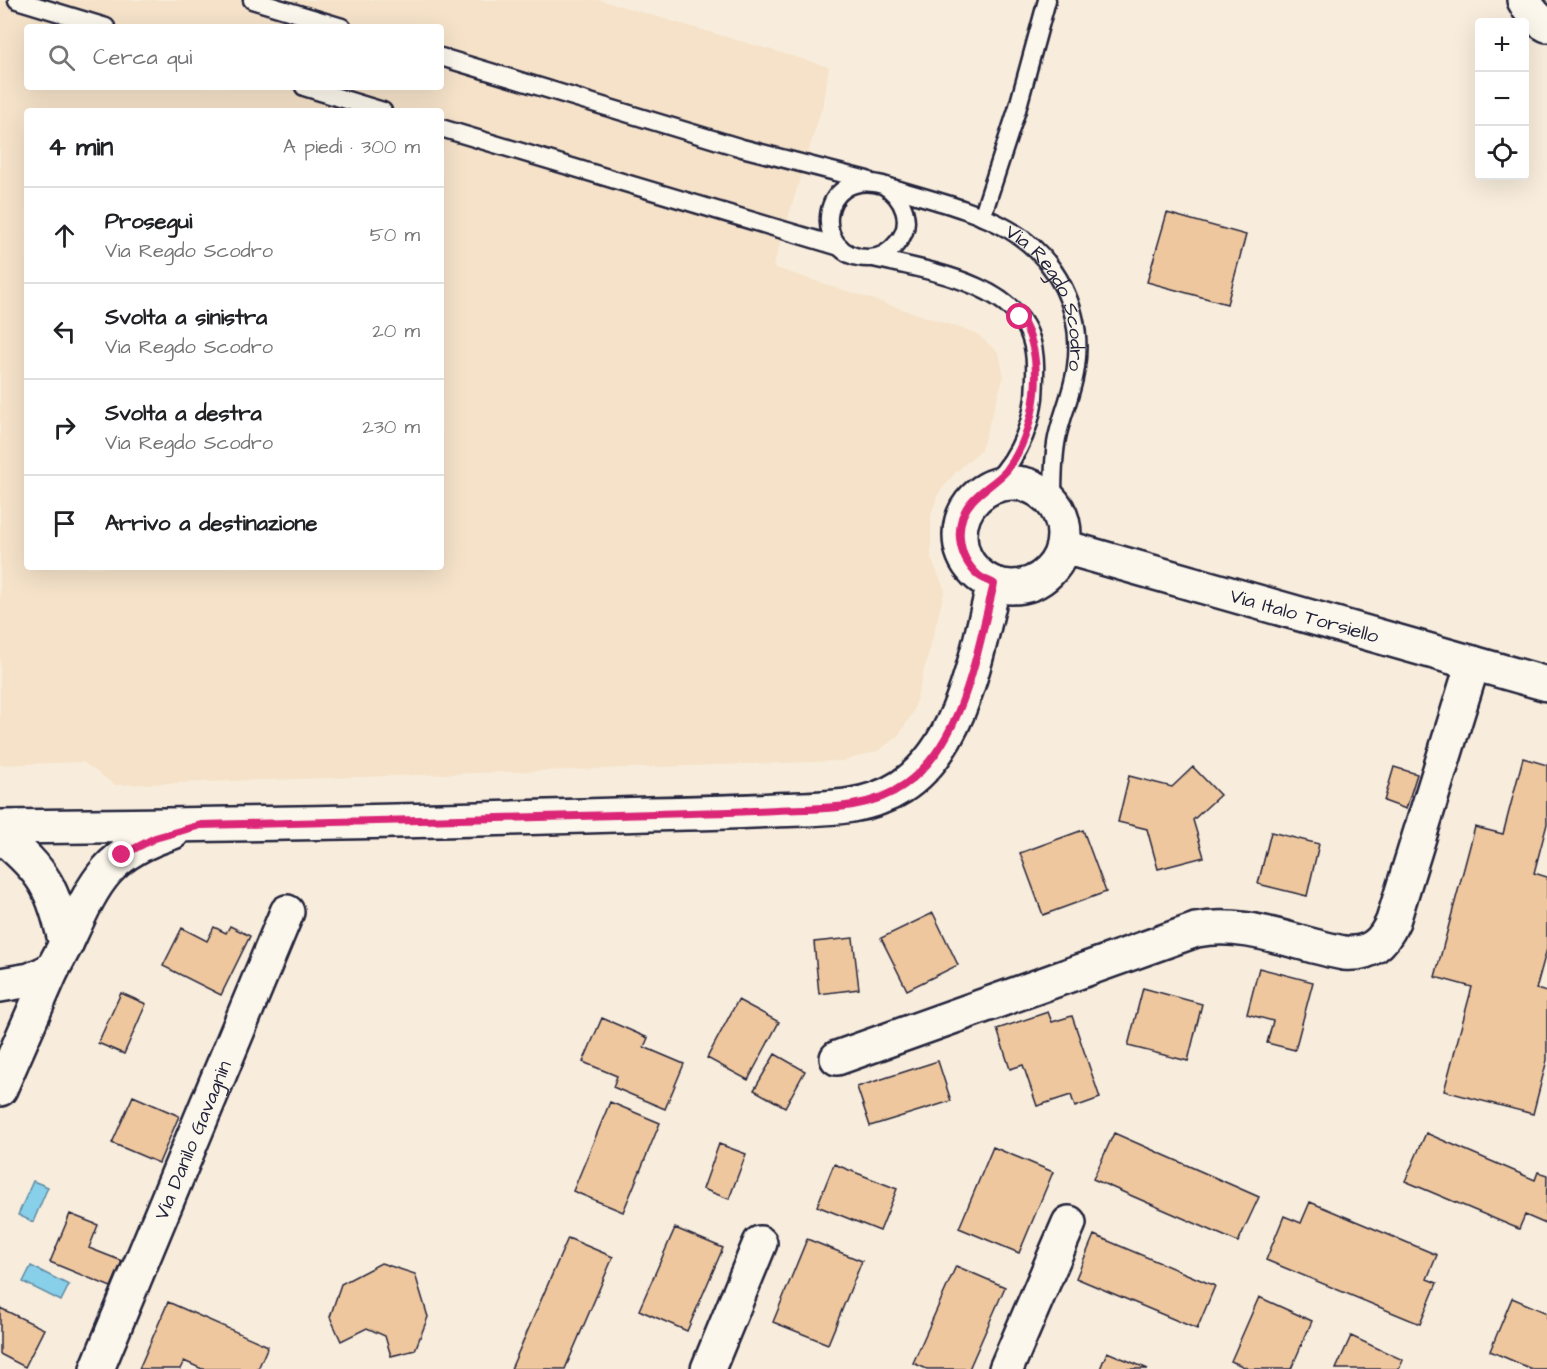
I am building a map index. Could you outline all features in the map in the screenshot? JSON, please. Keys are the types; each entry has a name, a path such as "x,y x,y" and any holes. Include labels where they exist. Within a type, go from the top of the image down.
{"street":[{"path":"1524,0 1528,8 1542,23 1547,25"},
{"path":"986,489 1007,483 1029,485 1042,491 1053,501"},
{"name":"Via Regdo Scodro","path":"986,489 972,500 963,514 959,531 961,548 968,564 979,576 994,584"},
{"name":"Via Regdo Scodro","path":"1053,501 1061,515 1065,531 1064,547"},
{"path":"0,827 201,825 724,812 829,807 872,801 892,793 912,779 941,745 952,725 964,694 994,584 1012,587 1029,585 1045,576 1057,563 1064,547"},
{"name":"Via Italo Torsiello","path":"1064,547 1547,684"},
{"path":"837,1058 1196,930 1216,927 1237,928 1344,953 1371,950 1381,942 1393,921 1473,663"},
{"path":"0,1089 59,957 100,879 114,862 141,844 201,825"},
{"path":"0,835 21,852 50,888 57,908 59,957"},
{"name":"Via Danilo Gavagnin","path":"97,1369 287,912"},
{"path":"0,985 30,980 59,957"},
{"path":"1006,1369 1069,1224"},
{"path":"708,1369 760,1243"}],"lane":[{"path":"17,0 96,24"},
{"path":"252,0 332,24"},
{"path":"982,217 1017,110 1047,0"},
{"name":"Via Regdo Scodro","path":"444,58 742,148 878,183 982,217 1008,229 1034,247 1052,266 1065,287 1074,312 1078,345 1072,389 1057,438 1053,501"},
{"path":"314,90 373,108"},
{"name":"Via Regdo Scodro","path":"444,129 840,248 862,258 874,258 943,274 975,286 1011,308 1027,327 1031,338 1035,364 1031,415 1027,429 1006,470 986,489"},
{"path":"840,248 829,227 832,204 848,186 860,182 878,183 893,190 900,198 904,208 905,230 893,249 874,258"}],"shaded area":[{"path":"0,0 600,0 829,67 824,101 773,267 976,333 999,353 1004,376 981,450 956,472 938,494 931,515 931,558 945,590 913,713 898,736 878,751 843,761 115,785 83,762 0,765"}],"water":[{"path":"33,1181 48,1187 33,1222 18,1215"},
{"path":"31,1266 69,1285 61,1301 23,1282"}],"building":[{"path":"1167,213 1246,235 1227,304 1147,282"},
{"path":"1523,758 1547,765 1547,824 1534,873 1547,877 1547,949 1536,989 1547,992 1547,1060 1533,1114 1444,1091 1472,987 1435,977 1475,827 1503,834"},
{"path":"1193,767 1220,795 1193,820 1204,857 1158,869 1147,829 1118,822 1129,776 1172,787"},
{"path":"1394,767 1417,774 1406,809 1384,801"},
{"path":"1083,830 1106,892 1043,915 1020,853"},
{"path":"1271,832 1319,844 1307,896 1258,884"},
{"path":"933,913 958,965 907,990 881,938"},
{"path":"230,926 250,936 221,995 163,966 182,928 207,941 214,927 226,933"},
{"path":"853,938 859,989 819,994 814,942"},
{"path":"1259,968 1313,982 1295,1050 1267,1043 1273,1021 1247,1014"},
{"path":"1143,988 1202,1004 1188,1061 1128,1046"},
{"path":"121,993 146,1004 124,1054 98,1043"},
{"path":"738,1000 779,1022 748,1080 707,1058"},
{"path":"1048,1012 1052,1022 1072,1016 1100,1098 1075,1107 1071,1095 1037,1106 1023,1065 1010,1069 997,1029"},
{"path":"602,1018 648,1038 644,1047 684,1064 665,1109 613,1087 617,1076 583,1062"},
{"path":"775,1054 805,1071 785,1107 754,1090"},
{"path":"938,1061 951,1101 870,1126 857,1087"},
{"path":"133,1096 179,1116 159,1163 112,1143"},
{"path":"610,1102 660,1123 623,1212 573,1191"},
{"path":"1114,1133 1259,1197 1238,1242 1093,1179"},
{"path":"1426,1133 1535,1180 1538,1172 1547,1175 1546,1224 1525,1215 1519,1229 1405,1181"},
{"path":"719,1144 746,1154 729,1199 703,1189"},
{"path":"993,1147 1053,1172 1019,1253 959,1228"},
{"path":"834,1164 897,1189 880,1231 817,1206"},
{"path":"1310,1202 1437,1255 1427,1279 1437,1283 1420,1324 1266,1260 1284,1216 1301,1223"},
{"path":"70,1214 98,1225 89,1248 122,1261 111,1287 50,1262"},
{"path":"675,1228 723,1248 687,1331 639,1310"},
{"path":"1094,1235 1215,1286 1197,1329 1076,1278"},
{"path":"568,1238 613,1257 565,1369 511,1369"},
{"path":"807,1239 862,1261 828,1344 773,1322"},
{"path":"381,1263 415,1274 428,1317 415,1350 391,1356 385,1336 367,1328 341,1341 330,1317 341,1284"},
{"path":"956,1266 1005,1287 969,1369 927,1369 913,1363"},
{"path":"1259,1297 1312,1321 1291,1369 1249,1369 1231,1361"},
{"path":"1512,1298 1547,1313 1547,1369 1532,1369 1490,1351"},
{"path":"168,1302 268,1346 258,1369 202,1369 184,1361 180,1369 139,1369"},
{"path":"0,1308 44,1329 25,1367 0,1354"},
{"path":"1351,1336 1403,1360 1399,1369 1336,1369"},
{"path":"1107,1352 1148,1369 1100,1369"}],"route":[{"path":"122,855 155,838 201,825 736,812 862,803 892,793 920,772 941,745 952,725 970,676 994,584 979,576 968,564 961,548 959,531 963,514 972,500 1006,470 1027,429 1031,415 1034,401 1034,350 1027,327 1020,317"}]}
